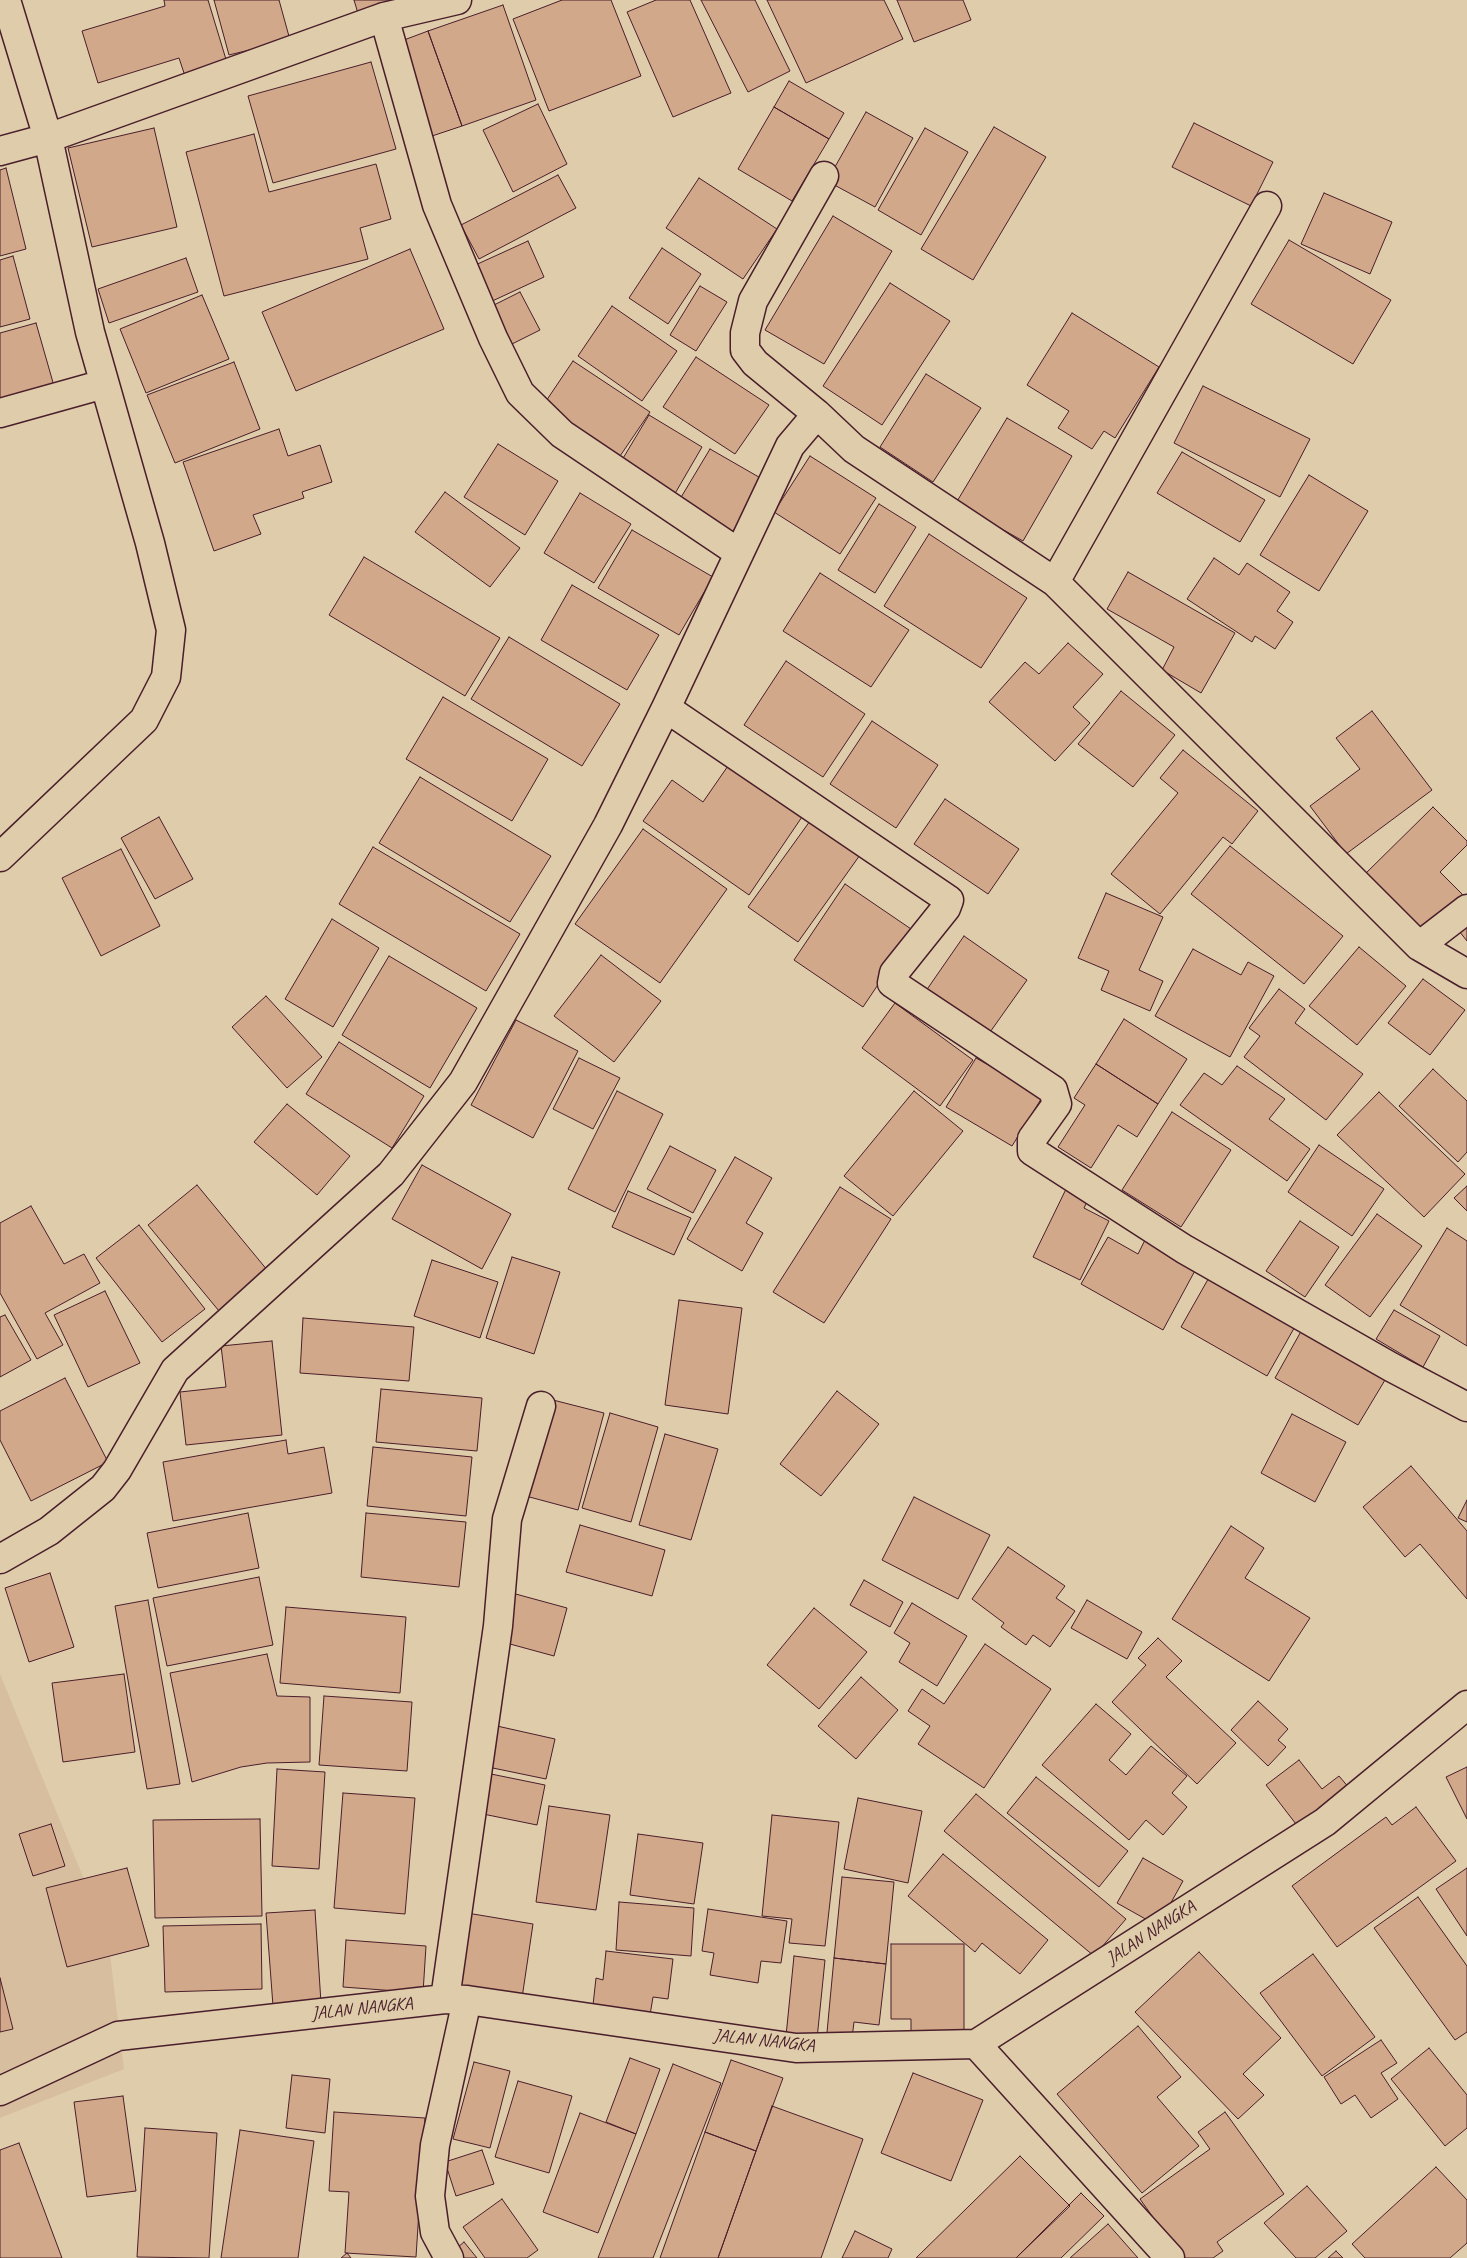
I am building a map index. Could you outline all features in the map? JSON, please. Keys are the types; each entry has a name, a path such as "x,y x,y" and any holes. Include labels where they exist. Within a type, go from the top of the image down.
{"street":[{"path":"0,857 144,720 166,677 171,630 150,543 90,332 48,138 6,0"},
{"path":"0,151 48,138 384,17 457,0"},
{"path":"384,17 437,204 493,338 520,392 562,434 739,553"},
{"path":"824,176 753,301 745,333 744,350 755,363 817,414 854,449 1055,582 1419,946 1467,974"},
{"path":"1055,582 1267,206"},
{"path":"0,413 104,384"},
{"path":"0,1559 49,1532 103,1488 117,1470 175,1370 391,1174 463,1082 608,825 666,708 790,446 817,414"},
{"path":"666,708 949,900 946,908 894,973 892,983 1053,1090 1057,1104 1032,1140 1032,1150 1184,1249 1467,1407"},
{"path":"1419,946 1467,909"},
{"path":"449,2258 434,2232 430,2196 435,2145 456,2000 498,1626 507,1519 541,1406"},
{"name":"JALAN NANGKA","path":"0,2091 118,2036 456,2000 796,2048 976,2044 1325,1822 1467,1705"},
{"path":"976,2044 1170,2258"}],"shaded area":[{"path":"0,1674 108,1938 124,2069 0,2118"}],"building":[{"path":"164,0 208,0 228,66 186,79 179,58 98,83 82,31 165,6"},
{"path":"214,0 279,0 290,40 229,55"},
{"path":"354,0 427,0 360,20"},
{"path":"562,0 611,0 641,76 549,111 513,19"},
{"path":"656,0 690,0 731,93 673,117 627,12"},
{"path":"701,0 755,0 790,71 748,92"},
{"path":"767,0 884,0 903,39 806,83"},
{"path":"897,0 963,0 971,20 914,42"},
{"path":"503,5 536,100 462,126 428,31"},
{"path":"428,31 462,126 429,137 396,43"},
{"path":"371,62 396,149 273,183 248,96"},
{"path":"789,81 844,113 829,139 774,107"},
{"path":"538,104 567,164 513,192 483,130"},
{"path":"774,107 829,139 792,201 738,169"},
{"path":"866,112 913,138 875,207 827,181"},
{"path":"1194,123 1273,162 1251,206 1172,167"},
{"path":"994,127 1046,157 973,280 921,249"},
{"path":"154,128 177,227 92,247 68,148"},
{"path":"925,128 968,152 921,235 878,210"},
{"path":"254,134 269,192 376,164 391,219 360,228 368,259 224,296 186,152"},
{"path":"6,168 26,249 0,256 0,170"},
{"path":"558,175 576,208 479,259 461,225"},
{"path":"699,178 777,229 743,279 666,228"},
{"path":"1324,193 1392,222 1370,274 1301,244"},
{"path":"833,216 892,251 824,364 765,330"},
{"path":"1289,240 1391,300 1353,364 1251,304"},
{"path":"528,241 544,277 488,303 471,267"},
{"path":"662,248 701,274 668,324 629,298"},
{"path":"410,249 444,329 296,391 262,312"},
{"path":"13,256 30,319 0,327 0,260"},
{"path":"186,258 198,292 109,323 98,289"},
{"path":"890,283 950,321 882,425 823,386"},
{"path":"700,286 727,302 696,351 670,335"},
{"path":"520,292 540,330 504,348 486,309"},
{"path":"202,295 229,359 146,393 120,329"},
{"path":"612,306 677,351 642,401 578,356"},
{"path":"1072,313 1159,367 1115,438 1104,431 1092,449 1058,428 1069,411 1027,385"},
{"path":"36,323 56,393 0,408 0,333"},
{"path":"696,357 769,405 735,454 663,407"},
{"path":"573,361 650,412 618,459 542,407"},
{"path":"234,362 260,429 175,463 147,395"},
{"path":"926,374 981,408 933,482 880,447"},
{"path":"1203,386 1310,439 1280,497 1174,443"},
{"path":"649,415 702,447 673,497 619,465"},
{"path":"1007,418 1072,456 1023,541 956,503"},
{"path":"279,429 288,456 320,445 332,482 302,492 304,498 253,515 261,534 214,551 183,462"},
{"path":"498,444 558,481 525,535 464,497"},
{"path":"710,449 764,480 731,535 677,504"},
{"path":"1182,452 1265,500 1240,542 1157,493"},
{"path":"810,456 876,498 840,554 774,512"},
{"path":"1309,475 1368,511 1319,591 1260,555"},
{"path":"445,492 520,548 490,587 415,532"},
{"path":"580,493 631,524 594,583 544,553"},
{"path":"879,504 916,527 875,593 838,570"},
{"path":"632,530 713,577 679,635 598,588"},
{"path":"929,534 1027,598 981,668 884,606"},
{"path":"364,557 500,638 465,696 329,615"},
{"path":"1214,558 1239,575 1247,563 1290,592 1277,611 1293,622 1275,649 1255,636 1252,642 1187,599"},
{"path":"1128,572 1235,633 1201,693 1162,670 1174,647 1107,609"},
{"path":"820,573 909,630 871,687 783,631"},
{"path":"572,585 659,635 627,690 541,640"},
{"path":"509,637 620,704 582,766 471,699"},
{"path":"1068,643 1103,674 1073,707 1090,723 1055,761 989,702 1025,662 1039,674"},
{"path":"786,661 865,714 823,777 744,725"},
{"path":"1121,691 1175,735 1133,787 1078,744"},
{"path":"443,697 548,759 512,821 406,759"},
{"path":"1372,711 1432,790 1346,854 1310,806 1360,769 1336,738"},
{"path":"872,721 938,765 896,828 830,784"},
{"path":"1183,750 1258,811 1232,844 1223,837 1160,914 1111,874 1178,793 1160,778"},
{"path":"730,763 804,814 749,895 643,821 672,780 703,802"},
{"path":"420,777 551,856 510,922 379,843"},
{"path":"945,799 1019,849 988,894 914,844"},
{"path":"1433,807 1467,841 1467,845 1440,872 1463,895 1420,936 1362,877"},
{"path":"159,817 193,879 155,899 121,838"},
{"path":"810,821 860,855 798,942 748,907"},
{"path":"643,829 727,889 660,983 575,924"},
{"path":"1230,846 1343,936 1304,984 1191,894"},
{"path":"373,847 520,934 486,991 339,904"},
{"path":"121,849 160,926 101,956 62,878"},
{"path":"845,884 914,931 863,1007 794,960"},
{"path":"1106,893 1163,917 1139,970 1163,981 1150,1011 1101,990 1109,971 1078,958"},
{"path":"1467,917 1467,941 1455,926"},
{"path":"332,919 379,948 333,1027 285,999"},
{"path":"964,936 1027,980 983,1042 921,998"},
{"path":"1359,947 1406,986 1357,1045 1309,1006"},
{"path":"1193,949 1241,975 1248,962 1274,976 1230,1057 1155,1016"},
{"path":"601,955 661,1001 614,1062 554,1016"},
{"path":"389,956 477,1008 430,1088 342,1035"},
{"path":"1423,979 1465,1010 1430,1055 1388,1023"},
{"path":"1279,989 1305,1009 1295,1023 1363,1074 1326,1120 1244,1057 1260,1036 1249,1028"},
{"path":"266,996 322,1057 287,1088 232,1027"},
{"path":"895,1003 973,1060 940,1106 862,1048"},
{"path":"1124,1019 1187,1059 1158,1104 1096,1064"},
{"path":"516,1020 578,1051 533,1138 471,1105"},
{"path":"339,1042 424,1096 392,1148 306,1094"},
{"path":"579,1058 620,1078 593,1129 553,1109"},
{"path":"976,1058 1043,1096 1012,1146 946,1107"},
{"path":"1096,1064 1158,1104 1137,1137 1118,1125 1091,1168 1058,1147 1085,1105 1074,1098"},
{"path":"1237,1066 1285,1099 1269,1119 1310,1149 1287,1181 1180,1105 1204,1073 1222,1085"},
{"path":"1433,1069 1467,1101 1467,1152 1458,1162 1399,1106"},
{"path":"617,1091 663,1114 615,1212 568,1189"},
{"path":"914,1091 963,1131 893,1216 844,1176"},
{"path":"1379,1092 1465,1174 1424,1217 1337,1135"},
{"path":"287,1104 350,1156 317,1195 254,1142"},
{"path":"1172,1112 1231,1150 1181,1227 1122,1190"},
{"path":"1319,1145 1384,1189 1352,1236 1288,1192"},
{"path":"670,1146 716,1170 693,1213 647,1189"},
{"path":"735,1157 772,1178 746,1223 763,1233 742,1271 687,1239"},
{"path":"422,1165 511,1214 482,1269 392,1219"},
{"path":"197,1185 268,1271 219,1311 148,1225"},
{"path":"1068,1185 1090,1195 1084,1208 1109,1221 1080,1280 1033,1257"},
{"path":"1467,1186 1467,1211 1454,1198"},
{"path":"840,1187 891,1219 824,1323 773,1292"},
{"path":"628,1191 691,1218 674,1255 612,1227"},
{"path":"31,1206 64,1264 84,1254 100,1283 45,1313 63,1345 37,1359 0,1293 0,1223"},
{"path":"1377,1214 1422,1246 1370,1317 1325,1285"},
{"path":"1300,1221 1339,1247 1305,1297 1266,1271"},
{"path":"139,1225 205,1309 162,1342 96,1258"},
{"path":"1447,1228 1467,1241 1467,1346 1400,1305"},
{"path":"1147,1236 1198,1265 1163,1330 1081,1284 1108,1237 1138,1254"},
{"path":"512,1257 560,1272 534,1354 486,1338"},
{"path":"432,1260 498,1282 480,1338 414,1316"},
{"path":"1211,1274 1297,1323 1267,1376 1181,1327"},
{"path":"105,1291 140,1363 88,1387 54,1315"},
{"path":"679,1300 742,1308 728,1414 665,1405"},
{"path":"1394,1310 1440,1336 1423,1367 1376,1339"},
{"path":"5,1315 31,1360 0,1377 0,1317"},
{"path":"303,1318 414,1327 409,1381 300,1373"},
{"path":"1304,1326 1388,1375 1358,1425 1275,1378"},
{"path":"272,1341 282,1435 186,1445 180,1392 226,1387 221,1346"},
{"path":"65,1378 108,1462 31,1501 0,1440 0,1411"},
{"path":"381,1389 482,1398 477,1451 376,1442"},
{"path":"837,1391 879,1424 821,1496 780,1464"},
{"path":"549,1399 604,1413 578,1510 522,1495"},
{"path":"610,1413 658,1427 631,1522 582,1508"},
{"path":"1292,1414 1346,1442 1315,1502 1261,1473"},
{"path":"665,1434 718,1449 691,1540 639,1525"},
{"path":"286,1440 288,1454 324,1447 332,1493 173,1521 163,1462"},
{"path":"373,1447 472,1457 466,1516 367,1506"},
{"path":"1411,1466 1467,1531 1467,1599 1420,1544 1405,1557 1363,1507"},
{"path":"914,1497 990,1535 958,1599 882,1560"},
{"path":"1467,1500 1467,1522 1458,1518"},
{"path":"248,1513 259,1568 158,1588 147,1533"},
{"path":"366,1513 466,1522 459,1587 361,1577"},
{"path":"580,1525 665,1550 652,1596 566,1572"},
{"path":"1231,1526 1264,1548 1245,1578 1310,1618 1269,1681 1172,1619"},
{"path":"1008,1547 1065,1586 1056,1598 1075,1611 1050,1647 1033,1635 1026,1645 1001,1627 1004,1623 972,1599"},
{"path":"50,1573 74,1647 29,1662 5,1588"},
{"path":"259,1577 273,1645 167,1666 153,1598"},
{"path":"864,1580 903,1602 890,1627 850,1605"},
{"path":"512,1593 567,1608 554,1656 499,1641"},
{"path":"148,1600 180,1784 147,1789 115,1606"},
{"path":"1087,1600 1142,1632 1127,1659 1071,1628"},
{"path":"912,1603 967,1636 937,1686 899,1662 910,1643 894,1633"},
{"path":"286,1607 406,1617 400,1693 280,1683"},
{"path":"814,1608 867,1652 819,1709 767,1665"},
{"path":"1158,1638 1182,1661 1166,1677 1236,1743 1197,1784 1112,1702 1146,1665 1138,1658"},
{"path":"985,1644 1051,1689 984,1788 918,1744 930,1726 908,1711 922,1689 944,1704"},
{"path":"267,1654 277,1696 310,1697 310,1762 267,1763 241,1767 192,1782 170,1673"},
{"path":"124,1674 135,1752 63,1762 52,1683"},
{"path":"861,1677 898,1710 856,1759 818,1726"},
{"path":"324,1696 412,1702 407,1771 319,1765"},
{"path":"1258,1701 1288,1729 1278,1740 1286,1747 1268,1766 1231,1730"},
{"path":"1096,1704 1131,1734 1109,1760 1126,1775 1151,1746 1187,1776 1172,1793 1187,1807 1163,1835 1146,1820 1129,1840 1042,1765"},
{"path":"497,1726 555,1739 546,1779 488,1767"},
{"path":"1299,1760 1322,1789 1339,1776 1350,1789 1299,1828 1266,1785"},
{"path":"1467,1767 1467,1819 1446,1777"},
{"path":"277,1769 325,1772 319,1869 272,1866"},
{"path":"491,1774 545,1785 537,1825 483,1814"},
{"path":"1036,1777 1128,1851 1099,1887 1007,1813"},
{"path":"343,1793 415,1798 405,1914 334,1908"},
{"path":"976,1794 1126,1919 1094,1956 944,1831"},
{"path":"858,1798 922,1811 908,1883 844,1869"},
{"path":"549,1806 610,1815 596,1910 536,1902"},
{"path":"1416,1807 1456,1861 1337,1947 1292,1886 1386,1817 1392,1825"},
{"path":"772,1815 839,1822 825,1946 789,1943 792,1919 762,1916"},
{"path":"260,1819 262,1916 155,1918 153,1820"},
{"path":"51,1824 65,1866 33,1876 19,1834"},
{"path":"638,1834 703,1843 694,1904 630,1895"},
{"path":"943,1854 1048,1940 1020,1974 982,1943 975,1952 908,1896"},
{"path":"1143,1858 1183,1881 1158,1926 1117,1903"},
{"path":"127,1868 149,1946 67,1967 46,1888"},
{"path":"1467,1868 1467,1936 1436,1889"},
{"path":"842,1877 894,1882 886,1964 834,1958"},
{"path":"1418,1897 1467,1966 1467,2032 1455,2040 1374,1928"},
{"path":"619,1902 694,1908 691,1956 616,1950"},
{"path":"708,1909 787,1921 781,1963 761,1961 758,1983 710,1975 714,1953 702,1951"},
{"path":"315,1910 321,2003 273,2006 266,1913"},
{"path":"467,1913 533,1924 522,1998 456,1987"},
{"path":"261,1924 262,1989 165,1992 163,1926"},
{"path":"346,1940 426,1946 423,1993 343,1987"},
{"path":"891,1944 964,1944 964,2032 911,2032 911,2019 891,2019"},
{"path":"606,1951 673,1959 668,1999 653,1997 649,2021 592,2014 596,1978 603,1980"},
{"path":"1199,1952 1281,2038 1243,2074 1264,2095 1238,2119 1135,2012"},
{"path":"1313,1954 1375,2037 1322,2076 1260,1993"},
{"path":"794,1956 825,1960 817,2039 786,2036"},
{"path":"834,1958 886,1964 879,2025 854,2022 851,2046 826,2043"},
{"path":"0,1978 13,2029 0,2032"},
{"path":"1138,2026 1181,2077 1157,2097 1199,2146 1142,2193 1057,2094"},
{"path":"1381,2040 1397,2063 1381,2073 1398,2099 1371,2118 1355,2095 1341,2104 1324,2077"},
{"path":"1429,2048 1467,2095 1467,2128 1445,2146 1391,2079"},
{"path":"630,2058 660,2069 636,2134 606,2122"},
{"path":"731,2060 783,2078 756,2151 705,2132"},
{"path":"474,2062 510,2071 490,2148 453,2139"},
{"path":"673,2064 721,2083 653,2258 598,2258"},
{"path":"913,2073 983,2100 951,2181 881,2153"},
{"path":"292,2075 330,2079 325,2133 286,2128"},
{"path":"518,2081 572,2096 549,2173 495,2157"},
{"path":"123,2096 136,2191 87,2197 74,2102"},
{"path":"772,2106 863,2139 821,2258 718,2258"},
{"path":"334,2112 425,2118 416,2257 345,2253 349,2192 329,2191"},
{"path":"1225,2112 1284,2194 1217,2242 1223,2251 1213,2258 1182,2258 1140,2199 1210,2149 1198,2132"},
{"path":"580,2113 636,2134 598,2233 543,2212"},
{"path":"145,2128 217,2133 209,2258 137,2257"},
{"path":"240,2130 314,2141 298,2258 221,2258"},
{"path":"705,2132 756,2151 718,2258 660,2258"},
{"path":"19,2143 62,2258 0,2258 0,2150"},
{"path":"482,2150 494,2184 456,2196 445,2162"},
{"path":"1020,2156 1070,2206 1016,2258 916,2258"},
{"path":"1436,2167 1467,2200 1467,2243 1450,2258 1365,2258 1352,2244"},
{"path":"1307,2186 1347,2231 1315,2258 1296,2258 1264,2223"},
{"path":"1081,2193 1104,2216 1061,2258 1016,2258"},
{"path":"502,2199 538,2250 527,2258 485,2258 463,2227"},
{"path":"1108,2224 1138,2258 1070,2258"},
{"path":"855,2231 892,2249 888,2258 842,2258"},
{"path":"464,2242 477,2258 455,2258 451,2253"},
{"path":"1336,2251 1343,2258 1328,2258"},
{"path":"347,2253 351,2258 341,2258"}]}
